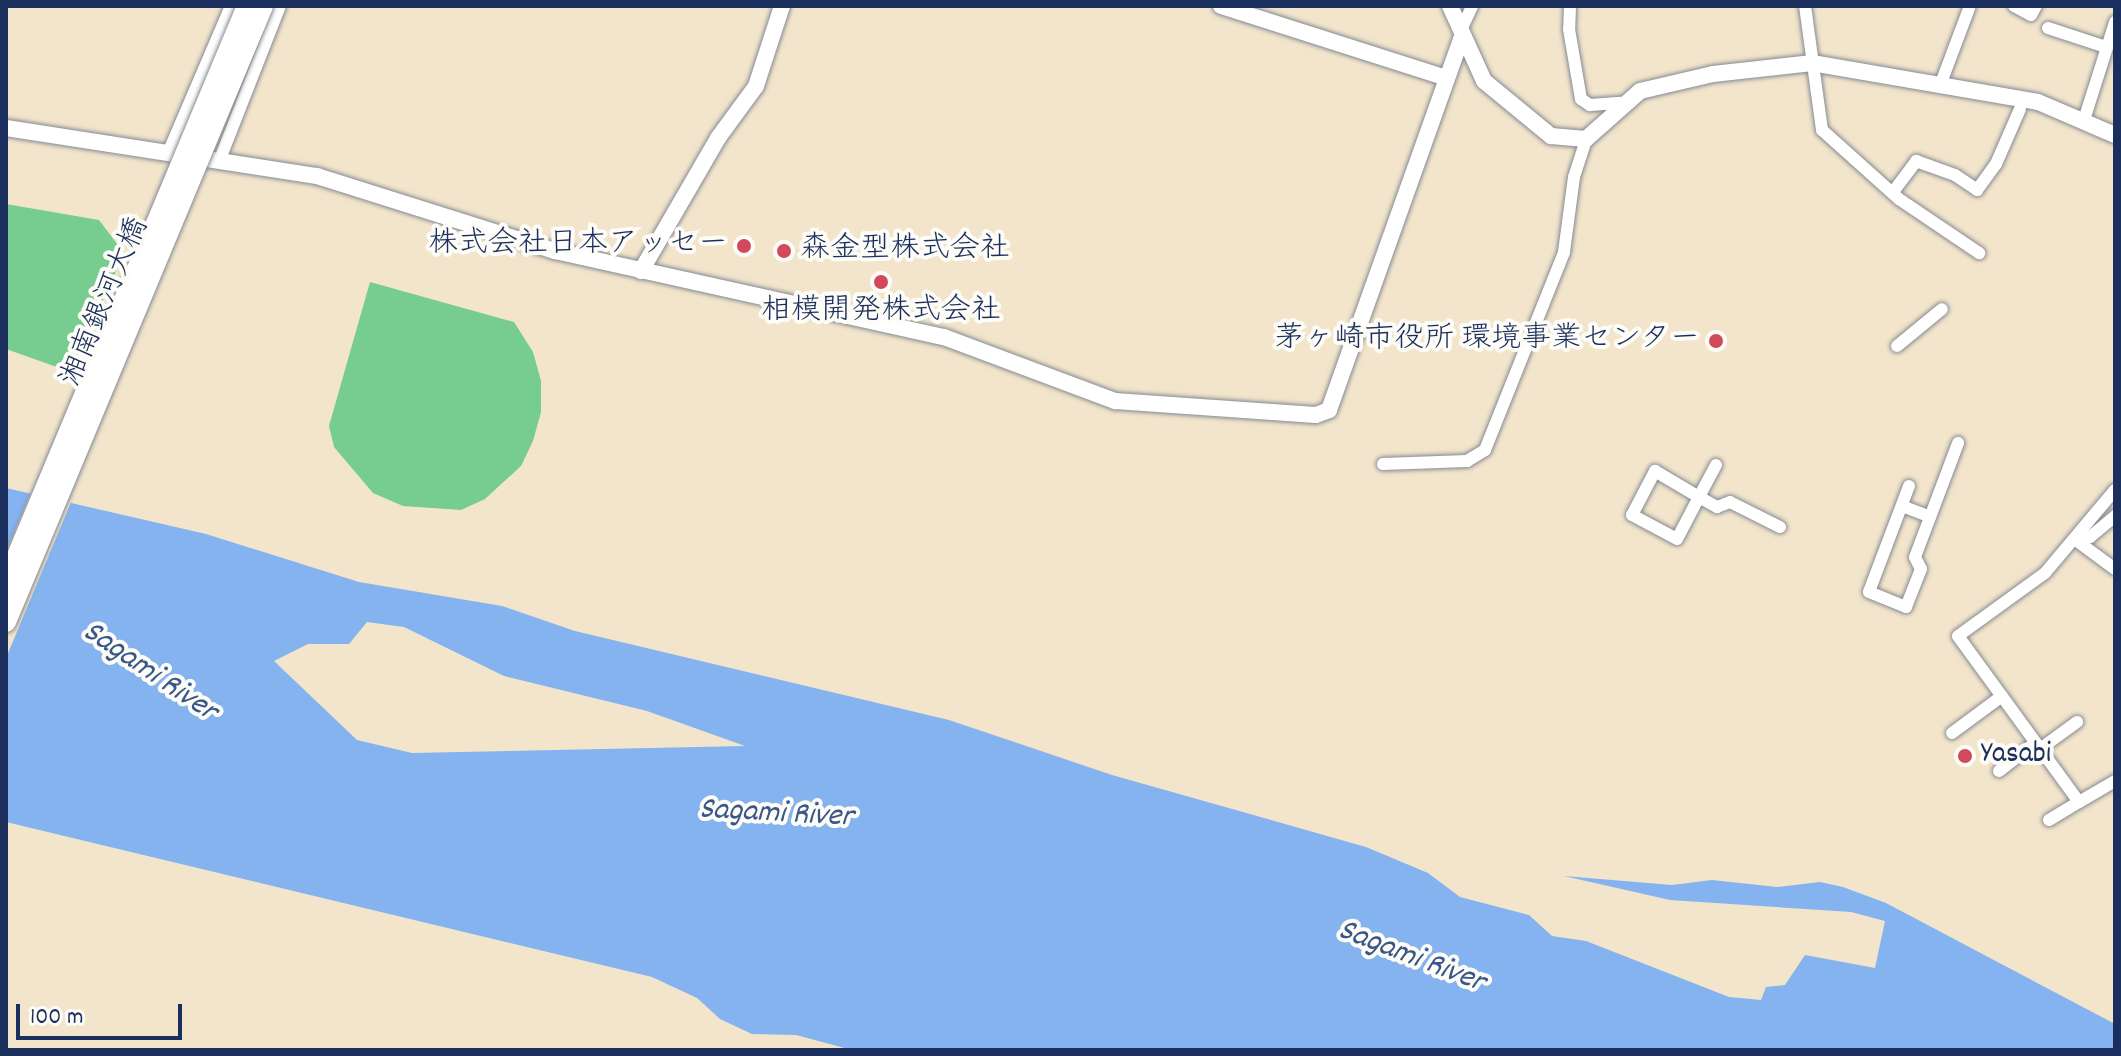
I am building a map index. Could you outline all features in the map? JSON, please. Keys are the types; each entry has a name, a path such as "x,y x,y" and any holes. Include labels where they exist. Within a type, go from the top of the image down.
{"main road":[{"name":"湘南銀河大橋","path":"6,582 247,6"},
{"name":"湘南銀河大橋","path":"6,622 263,6"}],"street":[{"path":"168,153 231,6"},
{"path":"220,159 280,6"},
{"path":"641,271 718,138 756,86 782,6"},
{"path":"1221,6 1273,14 1446,78"},
{"path":"1450,6 1484,81 1535,127 1551,136 1586,139"},
{"path":"6,128 317,176 460,224 641,271 944,337 1115,401 1324,414 1472,6"},
{"path":"1570,6 1569,29 1581,99 1590,105 1621,103"},
{"path":"1805,6 1822,130 1893,192 1979,253"},
{"path":"1941,83 1970,6"},
{"path":"2014,6 2031,15 2036,6"},
{"path":"2084,120 2115,22"},
{"path":"2048,28 2106,47"},
{"path":"1383,464 1467,461 1485,450 1564,252 1574,177 1586,139 1621,103 1640,91 1687,80 1812,63 2038,102 2115,135"},
{"path":"1893,192 1916,161 1977,190 1996,164 2020,109"},
{"path":"1897,346 1942,309"},
{"path":"1909,486 1869,592 1906,607 1921,569 1915,557 1958,443"},
{"path":"1716,465 1699,497 1677,539 1632,515 1655,471 1699,497 1717,507 1730,502 1780,527"},
{"path":"2079,802 1958,636 2045,573 2077,541 2115,490"},
{"path":"1902,506 1930,517"},
{"path":"2077,541 2090,537 2115,516"},
{"path":"2077,541 2115,569"},
{"path":"1952,733 2002,696"},
{"path":"1999,771 2077,722"},
{"path":"2049,820 2115,781"}],"green space":[{"path":"6,204 99,220 124,253 71,372 6,349"},
{"path":"370,282 514,322 533,352 541,381 541,412 533,441 521,466 485,499 461,510 403,506 373,493 334,447 329,426"}],"water":[{"name":"Sagami River","path":"6,488 206,534 359,582 502,606 575,631 949,720 1112,775 1366,847 1428,873 1460,897 1529,915 1552,936 1586,941 1729,997 1761,1000 1766,987 1785,985 1805,955 1875,968 1885,921 1851,912 1670,900 1564,876 1672,885 1712,880 1777,887 1820,882 1843,887 1886,903 2115,1024 2115,1050 852,1050 796,1035 752,1034 720,1019 697,998 652,977 6,822","holes":["367,622 404,627 504,676 647,711 745,746 412,753 357,740 274,661 308,644 349,644"]}],"pier":[{"path":"32,490 72,500 6,658 6,552"}],"place":[{"name":"株式会社日本アッセー","path":"744,246"},
{"name":"森金型株式会社","path":"784,251"},
{"name":"相模開発株式会社","path":"881,282"},
{"name":"茅ヶ崎市役所 環境事業センター","path":"1716,341"},
{"name":"Yasabi","path":"1965,756"}]}
